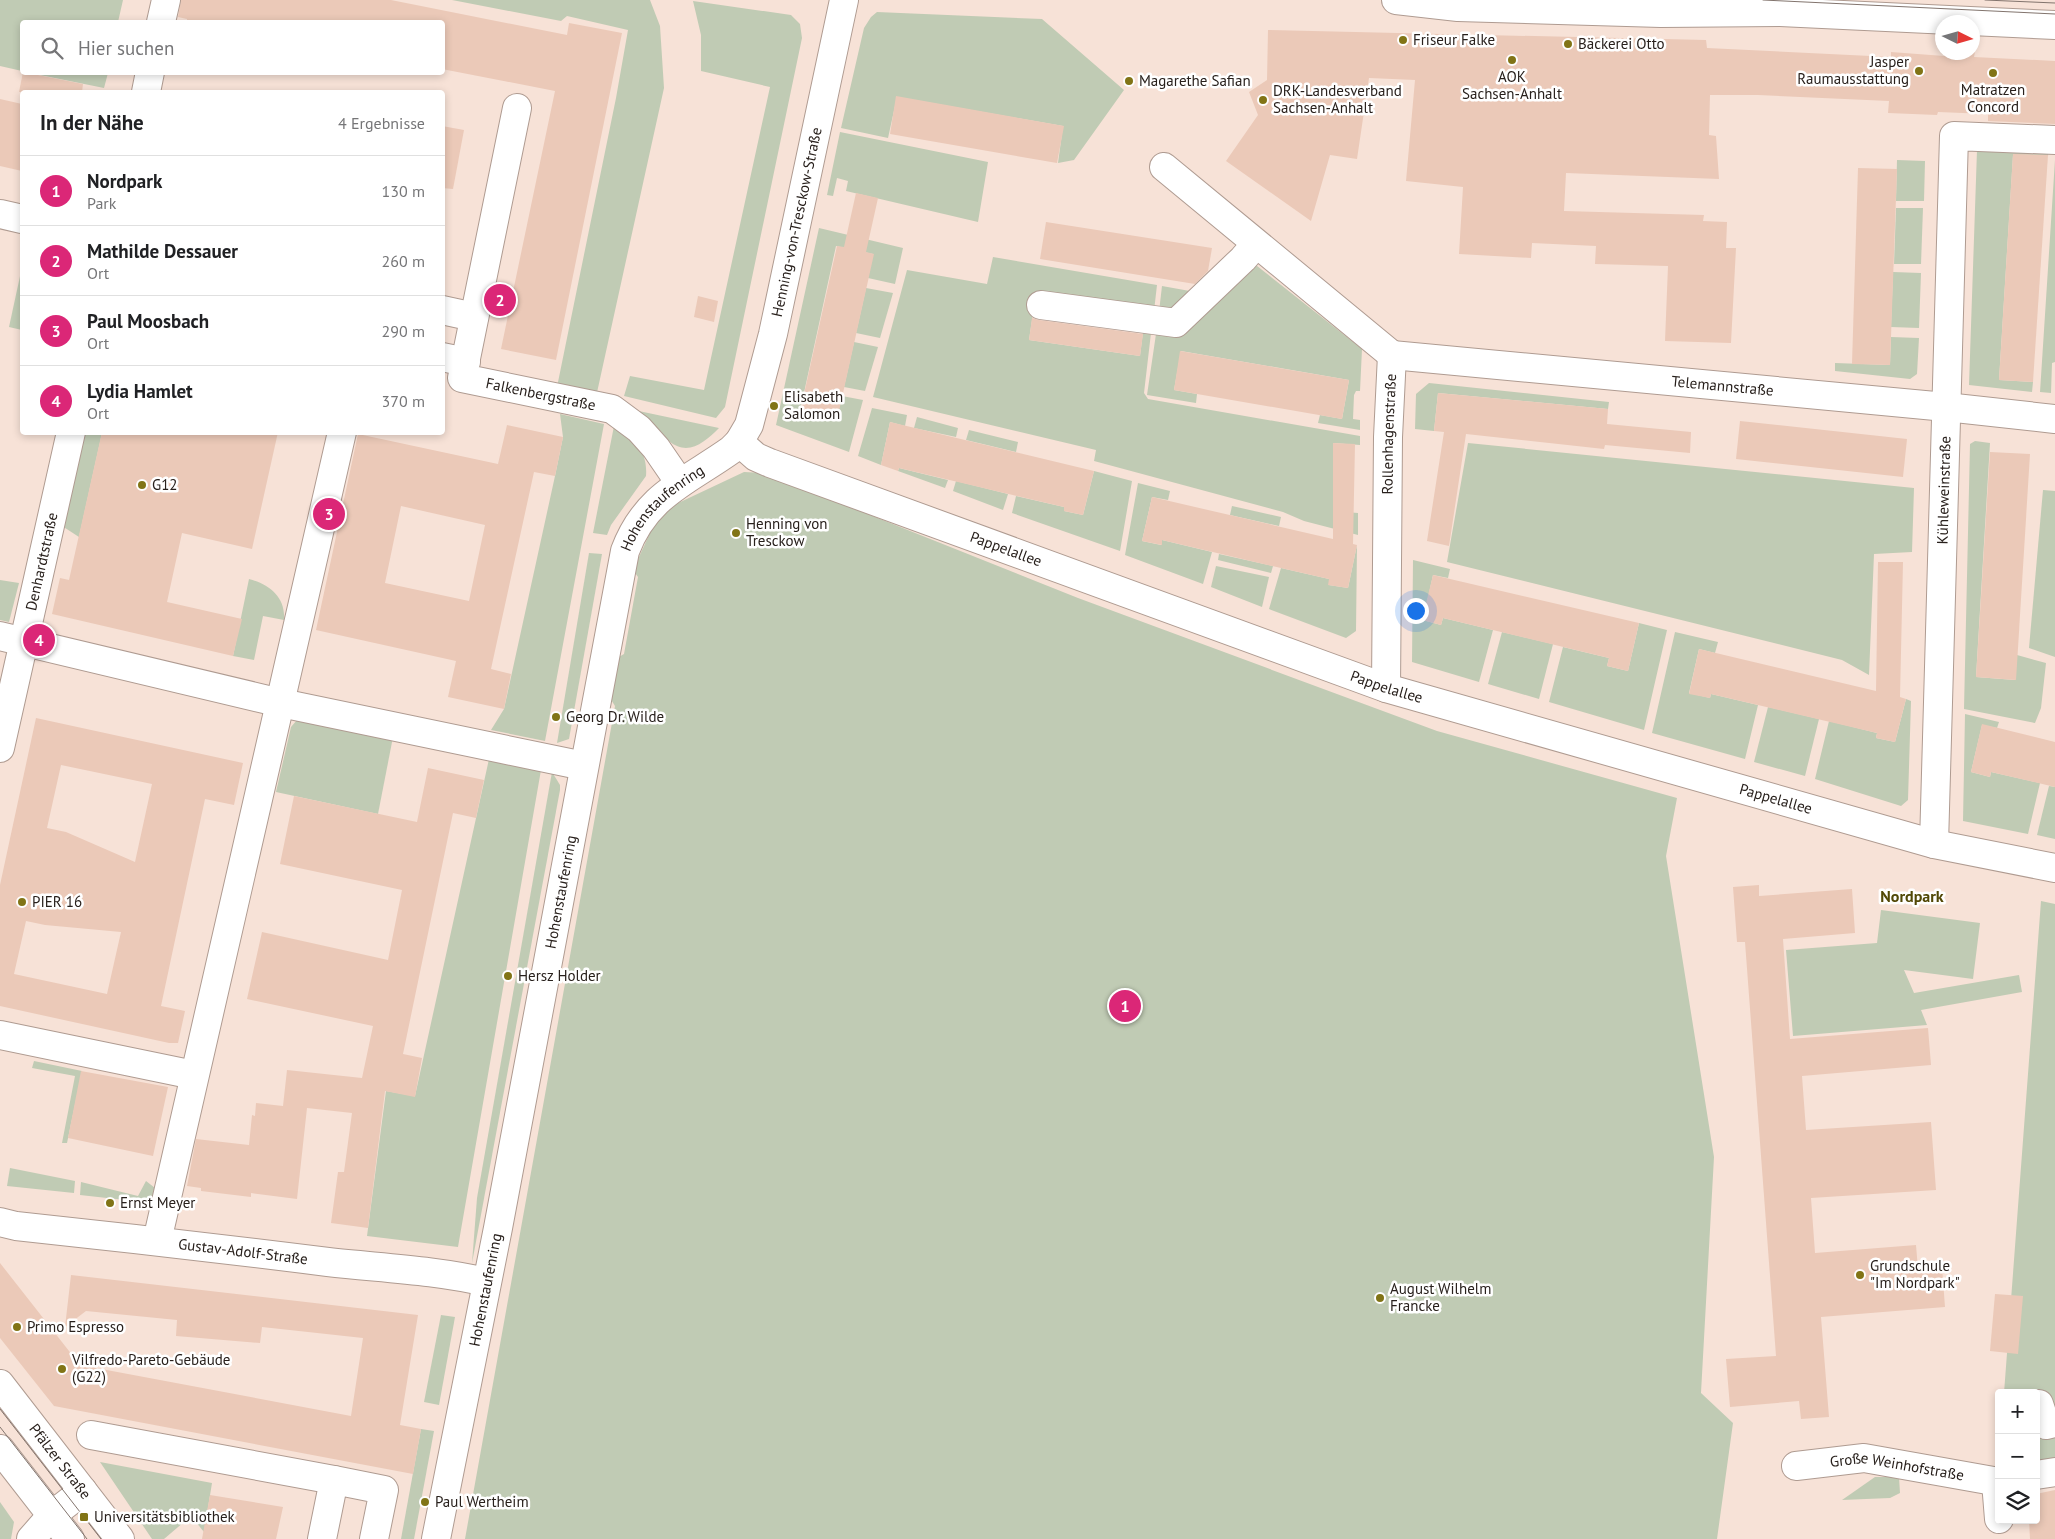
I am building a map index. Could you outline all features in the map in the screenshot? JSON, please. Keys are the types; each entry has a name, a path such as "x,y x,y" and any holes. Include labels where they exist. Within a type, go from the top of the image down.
{"street":[{"path":"161,20 166,0"},
{"name":"Henning-von-Tresckow-Straße","path":"739,442 749,425 773,334 844,0"},
{"path":"1396,0 1468,8 1661,13 1780,12 2055,25"},
{"path":"146,90 149,75"},
{"name":"Falkenbergstraße","path":"517,108 474,318 454,360 462,378 612,410 640,429 656,448 680,483"},
{"name":"Kühleweinstraße","path":"1934,844 1954,136 2055,140"},
{"name":"Rollenhagenstraße","path":"1164,167 1392,355 1388,437 1386,688"},
{"path":"0,214 20,219"},
{"path":"1041,305 1176,324 1209,290 1244,259 1256,244"},
{"path":"445,311 474,318"},
{"name":"Telemannstraße","path":"1392,355 2055,419"},
{"name":"Denhardtstraße","path":"0,748 12,639 70,435"},
{"path":"157,1240 162,1171 194,1075 341,435"},
{"name":"Hohenstaufenring","path":"436,1539 502,1208 625,550 639,520 666,494 722,456 739,442"},
{"name":"Pappelallee","path":"739,442 756,457 770,463 1386,688 1934,844 2055,868"},
{"path":"12,639 281,703 584,766"},
{"path":"0,1035 194,1075"},
{"name":"Gustav-Adolf-Straße","path":"0,1222 16,1226 157,1240 256,1254 449,1275 486,1282"},
{"name":"Pfälzer Straße","path":"0,1384 120,1539"},
{"path":"91,1435 384,1490 374,1539"},
{"path":"0,1449 70,1539"},
{"name":"Große Weinhofstraße","path":"1796,1466 1864,1458 1995,1482"},
{"path":"2040,1474 2055,1472"},
{"path":"322,1539 334,1480"},
{"path":"30,1539 52,1515 83,1491"},
{"path":"1999,1524 2000,1539"}],"green space":[{"path":"0,0 123,0 118,20 20,20 20,71 0,66"},
{"path":"452,0 650,0 660,26 664,88 596,397 557,387 628,30 567,16 561,21"},
{"path":"693,1 791,15 800,24 802,38 725,407 716,418 624,396 630,376 704,390 770,87 701,71 701,35"},
{"path":"877,12 1042,19 1124,90 1074,160 1058,163 1063,126 897,97 888,138 841,128 864,28 871,17"},
{"path":"40,75 107,75 104,88"},
{"path":"840,132 988,162 978,222 846,191 848,181 837,178 833,196 827,195"},
{"path":"2049,148 2048,156 2013,155 1999,380 2033,382 2032,392 1969,385 1977,150"},
{"path":"1897,160 1925,161 1924,201 1896,201"},
{"path":"2055,160 2055,362 2052,363 2051,393 2040,392"},
{"path":"1896,208 1923,208 1921,264 1894,264"},
{"path":"819,228 903,248 895,284 868,278 873,254 836,246 800,411 842,396 863,400 849,452 776,425"},
{"path":"993,257 1157,285 1154,311 1036,293 1029,340 1140,356 1143,332 1151,333 1144,393 1148,399 1360,436 1360,445 1333,443 1333,511 1358,513 1358,535 1304,521 1283,512 1094,461 1096,450 873,397 907,270 987,284"},
{"path":"1252,262 1362,349 1360,391 1356,391 1354,395 1353,419 1360,420 1360,430 1318,423 1320,415 1342,419 1349,380 1181,351 1174,390 1197,394 1196,403 1147,395 1156,334"},
{"path":"1893,272 1921,273 1919,328 1891,327"},
{"path":"20,276 20,330 9,327"},
{"path":"1162,286 1201,293 1181,311 1159,312"},
{"path":"866,288 893,293 880,338 856,333"},
{"path":"1891,337 1919,338 1917,374 1910,379 1835,371 1835,363 1890,365"},
{"path":"854,342 878,347 865,391 844,387"},
{"path":"1429,383 1609,402 1608,409 1438,393 1434,431 1415,429 1416,394"},
{"path":"872,408 907,415 905,426 890,422 881,465 858,456"},
{"path":"634,410 719,428 696,446 683,448 669,441 651,422"},
{"path":"560,414 604,424 545,741 491,730 504,709 555,476 563,437"},
{"path":"917,417 958,428 956,437 914,428"},
{"path":"614,426 628,436 642,452 645,459 646,476 611,525 607,535 593,533"},
{"path":"969,430 1018,442 1016,452 966,440"},
{"path":"79,435 102,435 79,537 59,524"},
{"path":"1975,441 1990,443 1976,677 2015,680 2017,655 2046,663 2041,708 2035,723 1964,709 1970,444"},
{"path":"1468,443 1914,488 1912,552 1874,554 1869,675 1842,660 1447,562"},
{"path":"899,468 948,480 945,488 898,471"},
{"path":"1094,471 1132,481 1120,551 1012,513 1016,496 1064,507 1064,511 1083,515"},
{"path":"744,472 765,473 1078,598 1437,731 1677,798 1666,856 1714,1157 1701,1393 1733,1423 1717,1539 465,1539 615,706 610,698 617,658 624,654 638,577 633,570 655,522 674,505"},
{"path":"956,481 1008,494 1003,510 953,491"},
{"path":"1138,483 1170,491 1168,500 1152,497 1142,541 1161,545 1162,540 1212,552 1203,584 1125,555"},
{"path":"2043,490 2055,491 2055,657 2029,648"},
{"path":"1232,506 1281,517 1279,526 1230,515"},
{"path":"1357,545 1356,631 1346,638 1269,609 1281,568 1329,579 1329,585 1348,588"},
{"path":"589,553 602,554 569,739 557,743"},
{"path":"1219,554 1273,566 1271,573 1218,560"},
{"path":"1413,560 1450,569 1448,578 1433,575 1423,620 1441,625 1443,618 1493,630 1479,682 1412,662"},
{"path":"1216,566 1269,577 1262,607 1211,587"},
{"path":"249,579 263,584 275,593 284,612 284,620 263,616 254,660 233,656"},
{"path":"0,580 19,583 9,622 0,620"},
{"path":"1639,623 1667,630 1644,730 1549,702 1563,647 1609,658 1607,666 1628,671"},
{"path":"1502,632 1553,644 1539,699 1488,684"},
{"path":"1675,632 1718,642 1715,653 1699,649 1689,693 1710,698 1711,694 1758,705 1745,759 1652,733"},
{"path":"1906,699 1911,701 1908,800 1901,806 1815,779 1829,721 1877,733 1876,738 1895,742"},
{"path":"1768,707 1819,719 1805,776 1754,762"},
{"path":"1965,714 1999,722 1997,728 1982,725 1971,772 1990,777 1991,772 2040,783 2028,834 1963,821"},
{"path":"307,718 393,737 378,814 276,792 291,727 297,720"},
{"path":"489,759 541,770 458,1247 367,1236 386,1091 415,1096"},
{"path":"552,772 560,785 560,790 472,1263 477,1198"},
{"path":"2049,786 2055,787 2055,839 2037,835"},
{"path":"2041,901 2055,904 2055,1461 2040,1464 2040,1389 2004,1389"},
{"path":"1881,910 1980,923 1973,979 1904,970 1914,993 2019,975 2022,992 1921,1010 1927,1025 1793,1036 1786,950 1877,943"},
{"path":"34,1061 82,1071 67,1143 62,1143 75,1076 32,1068"},
{"path":"10,1168 75,1181 74,1193 7,1186"},
{"path":"146,1181 155,1188 152,1203 80,1195 81,1182 138,1196"},
{"path":"441,1315 455,1317 439,1405 424,1402"},
{"path":"421,1429 434,1431 414,1539 401,1539"},
{"path":"100,1462 212,1483 204,1532 191,1516 164,1539 152,1539"},
{"path":"1875,1477 1899,1477 1900,1493 1890,1498 1842,1500"},
{"path":"0,1502 14,1522 11,1539 0,1539"}],"building":[{"path":"181,0 391,0 567,35 569,23 622,33 556,360 501,349 555,91 445,70 445,20 187,20 178,17"},
{"path":"1268,30 1706,40 1707,48 1891,57 1891,52 1935,55 1935,60 1980,60 1980,57 2055,61 2055,124 1988,121 1988,114 1938,112 1937,115 1888,113 1889,101 1758,95 1710,95 1709,135 1716,136 1719,179 1566,173 1564,211 1704,215 1703,221 1727,222 1726,248 1736,248 1731,343 1665,341 1668,266 1595,264 1596,246 1532,243 1531,258 1459,254 1463,187 1406,181 1415,80 1369,78 1357,159 1330,155 1311,221 1226,161 1258,115 1249,92 1267,80"},
{"path":"22,75 38,75 83,84 82,90 20,90 19,92"},
{"path":"896,96 1064,126 1057,163 890,134"},
{"path":"0,99 20,104 20,171 0,166"},
{"path":"445,127 464,130 453,189 445,188"},
{"path":"2013,154 2048,155 2033,382 1999,380"},
{"path":"1858,168 1897,169 1890,365 1852,364"},
{"path":"856,193 878,198 866,252 874,254 837,420 800,412 837,246 844,247"},
{"path":"1046,222 1212,248 1208,271 1195,284 1040,259"},
{"path":"698,296 718,301 714,322 694,317"},
{"path":"1032,318 1143,334 1140,356 1029,340"},
{"path":"1180,351 1349,380 1342,419 1174,390"},
{"path":"1438,393 1608,409 1607,424 1691,432 1690,453 1605,445 1604,449 1466,434 1449,546 1427,541 1444,432 1434,431"},
{"path":"1740,421 1907,439 1903,477 1736,459"},
{"path":"890,422 1094,471 1083,515 1064,511 1064,507 899,468 898,471 881,465"},
{"path":"507,425 563,437 555,476 534,472 491,669 511,674 504,709 448,697 456,661 316,630 358,435 498,464","holes":["401,506 485,525 469,601 385,583"]},
{"name":"G12","path":"101,435 277,435 252,549 182,533 167,602 242,619 233,656 52,614 60,578 69,580"},
{"path":"1333,443 1355,444 1353,544 1357,545 1348,588 1328,585 1329,579 1162,540 1162,545 1142,541 1152,497 1333,539"},
{"path":"1990,452 2030,454 2016,680 1976,677"},
{"path":"1878,562 1903,562 1900,697 1906,699 1895,742 1876,738 1877,733 1711,694 1710,698 1689,694 1699,649 1876,691"},
{"path":"1433,575 1639,623 1628,671 1607,666 1609,658 1443,618 1441,625 1422,620"},
{"path":"36,718 243,763 234,805 205,799 161,1006 185,1011 178,1043 169,1043 0,1006 0,885","holes":["61,765 152,784 135,862 66,832 47,828","26,921 45,925 121,932 107,994 14,974"]},
{"path":"1982,724 2055,742 2055,787 1991,772 1990,777 1971,772"},
{"path":"428,768 484,780 476,818 453,813 403,1054 422,1058 415,1097 385,1091 368,1228 331,1223 338,1172 344,1172 352,1113 307,1108 297,1199 251,1193 251,1197 201,1191 201,1188 187,1186 196,1139 249,1145 252,1115 255,1116 256,1103 283,1106 287,1070 362,1078 373,1026 247,999 262,932 388,960 402,890 280,864 294,796 417,822"},
{"path":"1759,885 1759,896 1852,889 1855,933 1783,939 1790,1039 1928,1028 1931,1065 1802,1076 1806,1130 1931,1122 1936,1190 1811,1198 1815,1253 1916,1245 1918,1269 1942,1267 1945,1307 1821,1317 1829,1417 1801,1419 1799,1401 1730,1407 1726,1359 1776,1356 1745,942 1737,942 1733,887"},
{"path":"81,1071 168,1087 153,1156 68,1138"},
{"name":"Vilfredo-Pareto-Gebäude (G22)","path":"0,1263 80,1365 351,1416 363,1338 262,1327 260,1343 176,1336 177,1320 86,1311 65,1327 71,1275 418,1315 400,1425 421,1429 413,1474 54,1406 0,1338"},
{"path":"1995,1294 2023,1296 2018,1354 1990,1351"},
{"path":"2055,1490 2055,1539 2030,1539 2029,1524 2040,1524 2040,1493"},
{"path":"210,1495 283,1507 276,1539 202,1539"}],"tram line":[{"path":"1763,0 2055,14"},
{"path":"1985,0 2055,3"},
{"path":"0,1409 101,1539"},
{"path":"0,1427 87,1539"}],"place":[{"name":"Friseur Falke","path":"1403,40"},
{"name":"Bäckerei Otto","path":"1568,44"},
{"name":"AOK Sachsen-Anhalt","path":"1512,60"},
{"name":"Jasper Raumausstattung","path":"1919,71"},
{"name":"Matratzen Concord","path":"1993,73"},
{"name":"Magarethe Safian","path":"1129,81"},
{"name":"DRK-Landesverband Sachsen-Anhalt","path":"1263,100"},
{"name":"Mathilde Dessauer","path":"500,300"},
{"name":"Elisabeth Salomon","path":"774,406"},
{"name":"G12","path":"142,485"},
{"name":"Paul Moosbach","path":"329,514"},
{"name":"Henning von Tresckow","path":"736,533"},
{"name":"Lydia Hamlet","path":"39,640"},
{"name":"Georg Dr. Wilde","path":"556,717"},
{"name":"PIER 16","path":"22,902"},
{"name":"Hersz Holder","path":"508,976"},
{"name":"Nordpark","path":"1125,1006"},
{"name":"Ernst Meyer","path":"110,1203"},
{"name":"Grundschule \"Im Nordpark\"","path":"1860,1275"},
{"name":"August Wilhelm Francke","path":"1380,1298"},
{"name":"Primo Espresso","path":"17,1327"},
{"name":"Vilfredo-Pareto-Gebäude (G22)","path":"62,1369"},
{"name":"Paul Wertheim","path":"425,1502"},
{"name":"Universitätsbibliothek","path":"84,1517"}],"district":[{"name":"Nordpark","path":"1912,896"}]}
